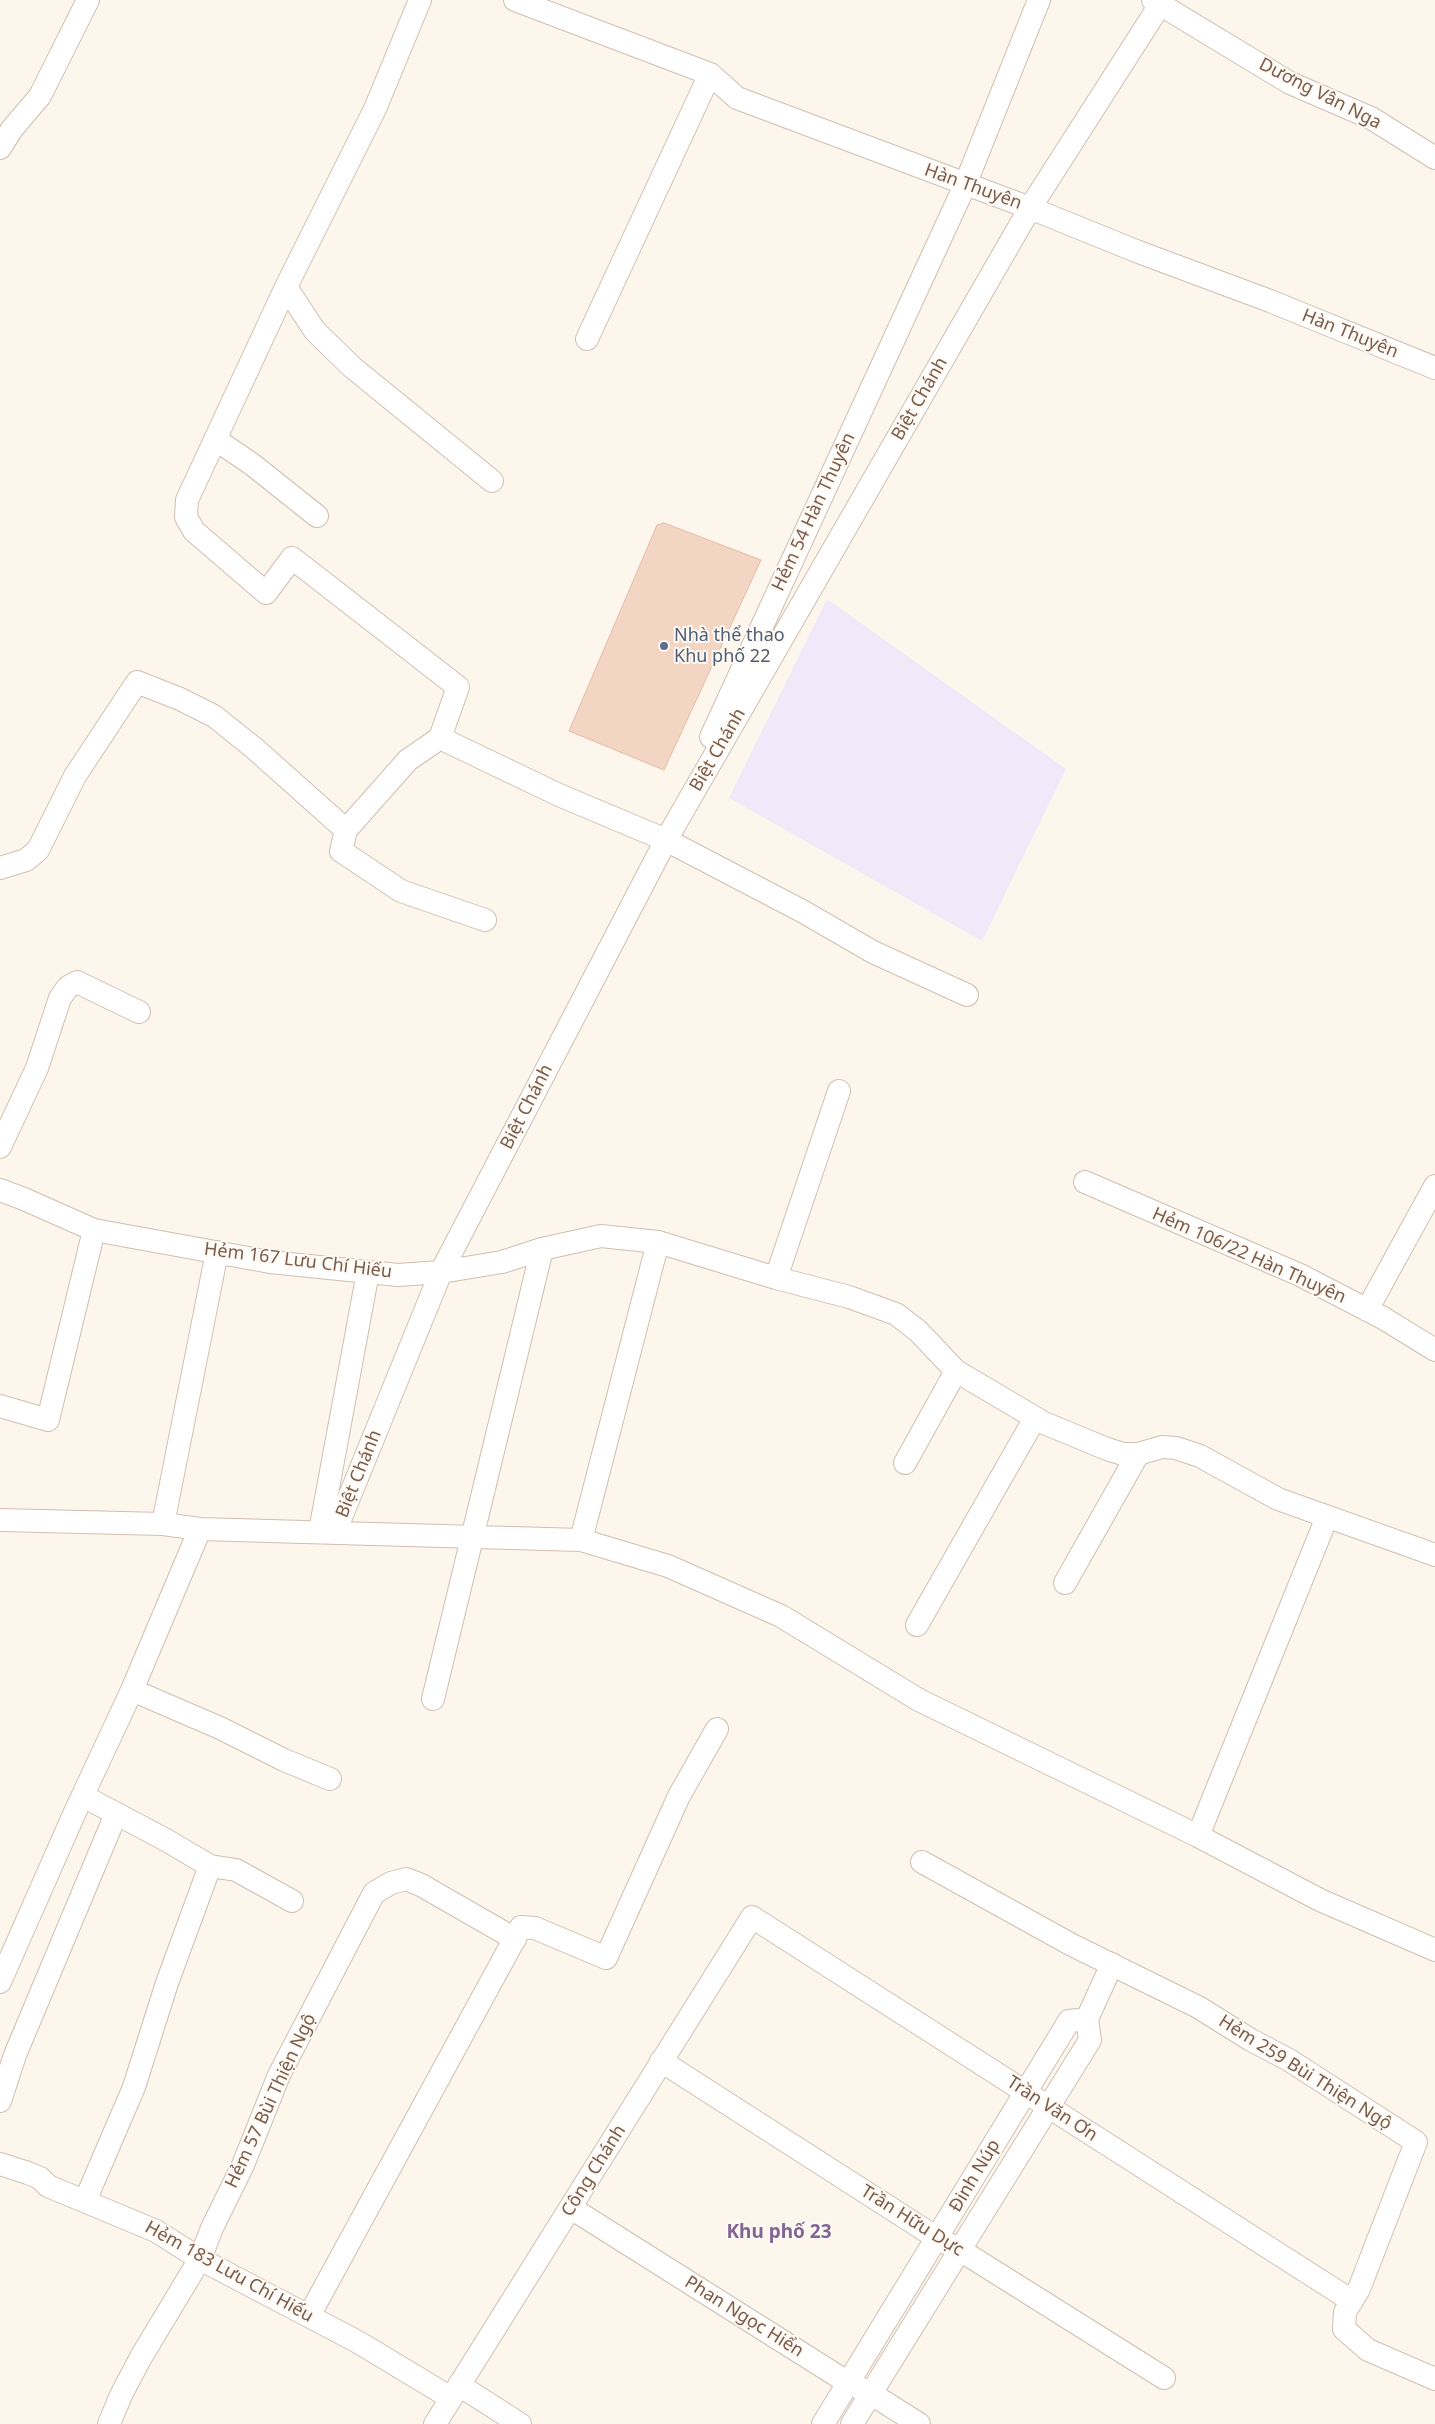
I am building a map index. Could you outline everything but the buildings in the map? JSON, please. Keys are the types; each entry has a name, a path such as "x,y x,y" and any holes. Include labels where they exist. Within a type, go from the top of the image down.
{"street":[{"path":"0,148 12,129 40,96 88,0"},
{"path":"420,0 375,109 286,287 187,500 186,517 194,531 266,593 292,558 458,686 440,738 408,760 346,830 341,851 401,891 485,920"},
{"name":"Hàn Thuyên","path":"515,0 710,74 737,98 1030,208 1136,251 1278,304 1435,368"},
{"name":"Hẻm 54 Hàn Thuyên","path":"666,840 727,701 965,185 1039,0"},
{"name":"Dương Vân Nga","path":"1159,1 1290,83 1371,118 1435,158"},
{"name":"Biệt Chánh","path":"327,1532 441,1272 666,840 1030,208 1159,1"},
{"path":"587,339 710,74"},
{"path":"286,287 315,331 352,367 492,481"},
{"path":"215,439 253,465 317,516"},
{"path":"0,868 26,860 38,850 75,776 137,682 180,699 214,716 346,830"},
{"path":"440,738 559,795 666,840 802,911 873,952 967,995"},
{"path":"0,1148 37,1068 60,998 68,987 77,982 139,1012"},
{"path":"776,1278 839,1091"},
{"name":"Hẻm 106/22 Hàn Thuyên","path":"1085,1182 1300,1275 1367,1310 1435,1350"},
{"path":"1367,1310 1435,1186"},
{"name":"Hẻm 167 Lưu Chí Hiếu","path":"0,1190 94,1230 270,1262 398,1275 441,1272 502,1262 542,1249 601,1236 658,1242 776,1278 849,1297 896,1314 918,1331 956,1371 1035,1418 1107,1449 1123,1454 1138,1454"},
{"path":"0,1406 48,1420 94,1230"},
{"path":"581,1540 658,1242"},
{"path":"433,1699 542,1249"},
{"path":"163,1524 217,1252"},
{"path":"327,1532 368,1272"},
{"path":"905,1463 956,1371"},
{"path":"917,1625 1035,1418"},
{"path":"1065,1583 1138,1454 1162,1448 1176,1448 1200,1456 1278,1499 1435,1555"},
{"path":"1198,1836 1327,1518"},
{"path":"0,1520 163,1524 200,1530 581,1540 668,1566 760,1606 834,1646 919,1700 1198,1836 1320,1900 1435,1950"},
{"path":"0,1982 132,1690 200,1530"},
{"path":"132,1690 220,1728 284,1760 330,1779"},
{"path":"309,2316 521,1927 535,1928 606,1958 679,1796 717,1729"},
{"path":"83,1796 166,1840 210,1866 236,1870 292,1901"},
{"path":"0,2101 15,2055 116,1814"},
{"name":"Hẻm 259 Bùi Thiện Ngộ","path":"922,1862 1112,1964 1198,2007 1251,2040 1289,2060 1416,2142 1352,2301 1345,2312 1344,2329 1368,2350 1435,2379"},
{"path":"84,2201 134,2087 167,1983 210,1866"},
{"name":"Hẻm 57 Bùi Thiện Ngộ","path":"110,2424 121,2395 141,2357 200,2259 212,2228 243,2165 279,2075 374,1893 391,1882 406,1879 421,1885 515,1939"},
{"name":"Công Chánh","path":"435,2424 752,1917"},
{"name":"Trần Văn Ơn","path":"752,1917 1352,2301"},
{"name":"Đinh Núp","path":"852,2424 1090,2040 1088,2019 1112,1964"},
{"name":"Đinh Núp","path":"823,2424 1068,2020 1088,2019"},
{"name":"Trần Hữu Dực","path":"661,2061 937,2238 960,2250 1164,2378"},
{"name":"Hẻm 183 Lưu Chí Hiếu","path":"0,2164 28,2172 40,2178 48,2186 156,2231 200,2259 520,2424"},
{"name":"Phan Ngọc Hiển","path":"571,2208 847,2382 870,2393 919,2424"}],"shaded area":[{"path":"827,599 1066,769 982,941 729,798"}],"place":[{"name":"Nhà thể thao Khu phố 22","path":"664,646"}],"district":[{"name":"Khu phố 23","path":"779,2233"}]}
